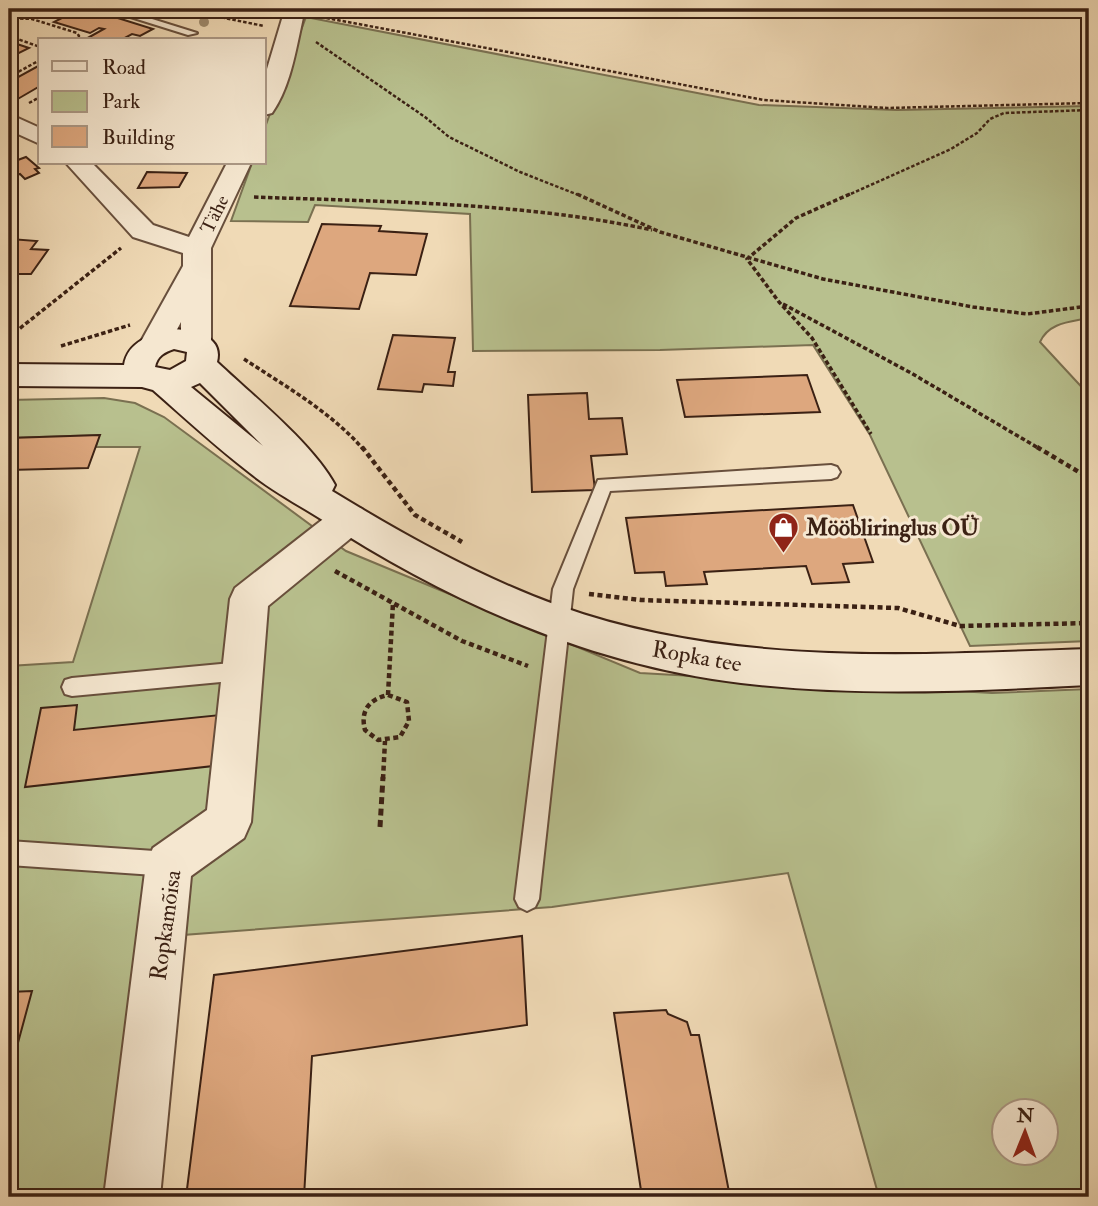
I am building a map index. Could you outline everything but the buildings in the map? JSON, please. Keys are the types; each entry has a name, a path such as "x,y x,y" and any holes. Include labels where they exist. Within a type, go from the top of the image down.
{"street":[{"path":"266,103 276,78 289,16"},
{"path":"9,121 38,136"},
{"path":"79,164 143,231 196,257"},
{"name":"Tähe","path":"147,357 239,164"},
{"name":"Tähe","path":"196,257 198,354"},
{"path":"9,375 59,360 147,357 185,377 198,354"},
{"name":"Ropka tee","path":"198,354 298,460 342,514"},
{"name":"Ropka tee","path":"147,357 263,465 393,547 520,608 561,606 628,643 740,664 897,674 1089,667"},
{"name":"Ropkamõisa","path":"132,1197 169,864 228,822 249,599 306,552 342,514"}],"lane":[{"path":"110,9 192,33"},
{"path":"158,22 173,13"},
{"path":"527,899 555,676 561,606 604,485 831,472"},
{"path":"72,687 242,671"},
{"path":"9,853 169,864"}],"path":[{"path":"660,232 562,187 520,172 449,137 322,45 289,16 195,12 250,14 289,16 764,100 887,108 1089,103"},
{"path":"9,18 32,19 78,33 78,38"},
{"path":"9,36 38,46"},
{"path":"9,77 38,61"},
{"path":"747,259 796,218 951,149 977,133 990,119 1004,113 1089,110"},
{"path":"242,196 485,205 615,222 660,232 823,279 1003,312 1037,314 1089,306"},
{"path":"9,337 143,231"},
{"path":"747,259 779,302 812,338 871,434"},
{"path":"779,302 911,373 1089,478"},
{"path":"239,355 350,434 385,474 415,515 467,545"},
{"path":"59,360 147,357"},
{"path":"306,552 319,562 462,640 555,676"},
{"path":"561,606 641,600 898,608 960,626 1089,623"},
{"path":"388,695 393,603"},
{"path":"388,695 407,702 409,718 400,737 385,741 368,734 362,719 370,702 388,695"},
{"path":"380,827 385,741"}],"green space":[{"path":"306,17 759,105 897,110 1089,106 1089,318 1055,327 1044,335 1040,342 1089,395 1089,641 970,646 870,435 813,345 660,350 473,351 470,214 315,205 308,222 231,221 252,164 266,164 266,125"},
{"path":"104,398 135,403 164,417 346,551 640,673 992,693 1089,689 1089,1197 879,1197 788,873 552,907 183,935 146,1197 9,1197 9,666 73,662 140,447 96,447 99,435 9,438 9,400"}],"place":[{"name":"Mööbliringlus OÜ","path":"783,554"}]}
